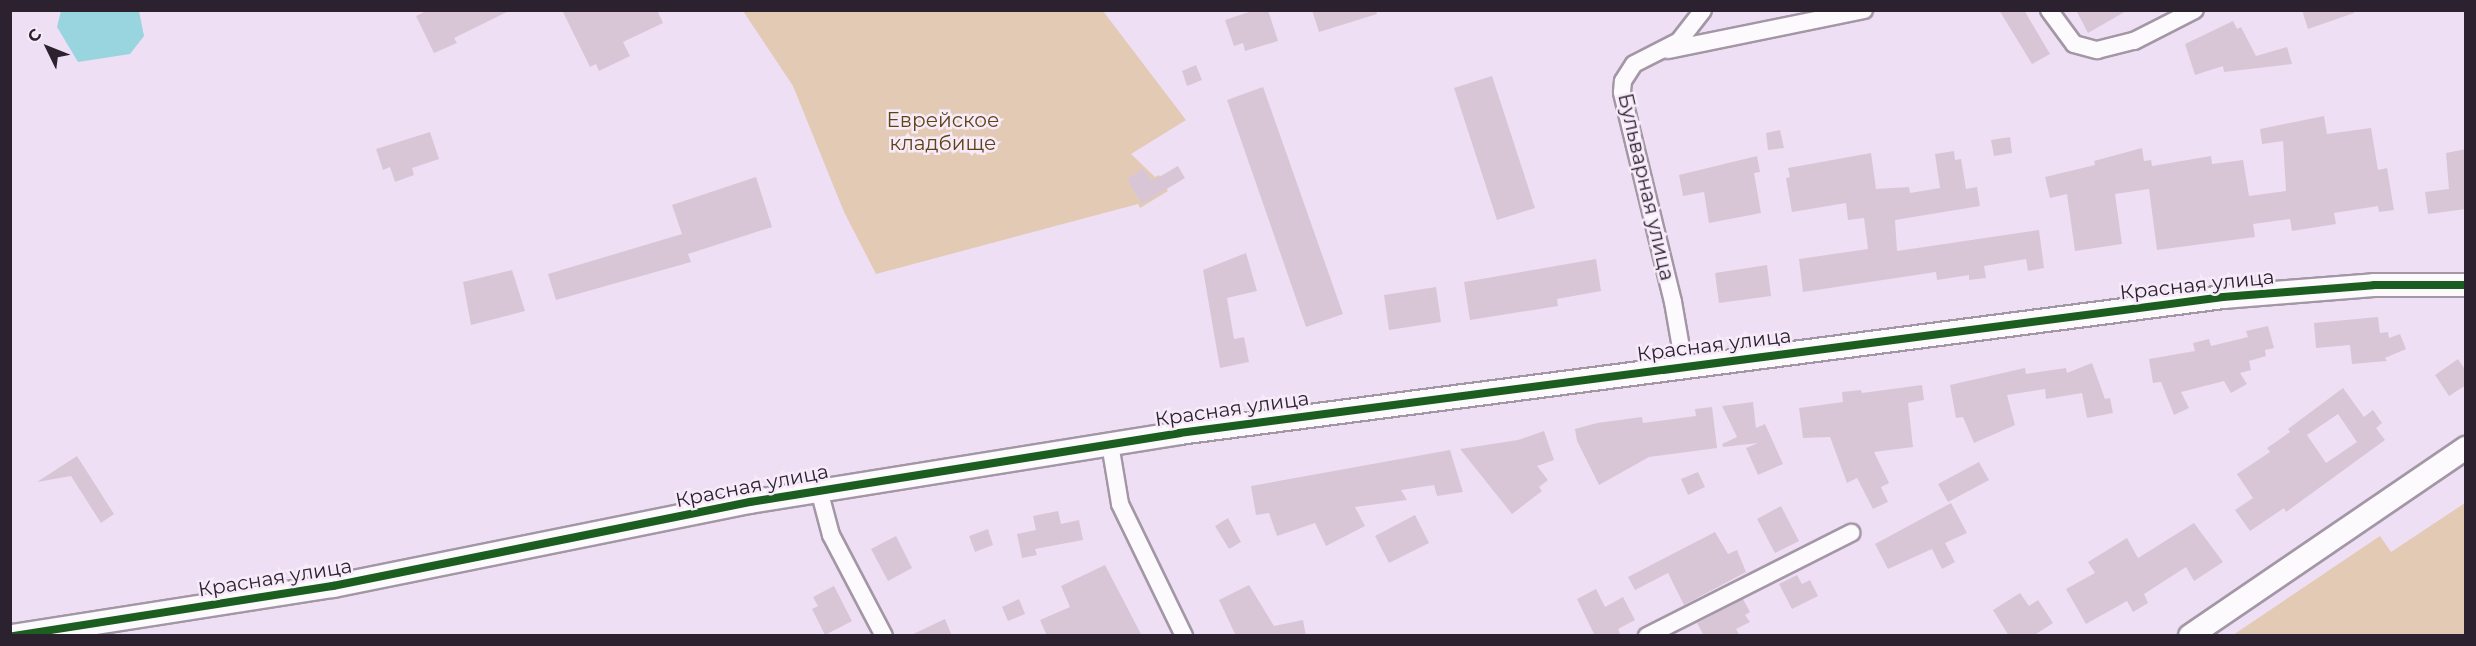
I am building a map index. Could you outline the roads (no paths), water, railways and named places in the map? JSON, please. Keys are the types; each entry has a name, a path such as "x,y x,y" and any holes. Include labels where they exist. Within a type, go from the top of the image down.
{"street":[{"name":"Бульварная улица","path":"1684,365 1673,302 1622,92 1623,81 1635,64 1661,51 1690,31 1703,10"},
{"path":"1661,51 1864,10"},
{"path":"2049,10 2061,30 2082,48 2105,49 2153,33 2195,10"},
{"name":"Красная улица","path":"13,636 414,571 819,490 1110,444 1684,365 2223,297 2374,285 2466,285"},
{"path":"1110,444 1120,504 1184,636"},
{"path":"2190,636 2466,447"},
{"path":"819,490 831,535 884,636"},
{"path":"1647,636 1851,533"}],"water":[{"path":"61,11 139,11 144,36 130,54 78,62 57,27"}],"park label":[{"name":"Еврейское кладбище","path":"943,132"}]}
